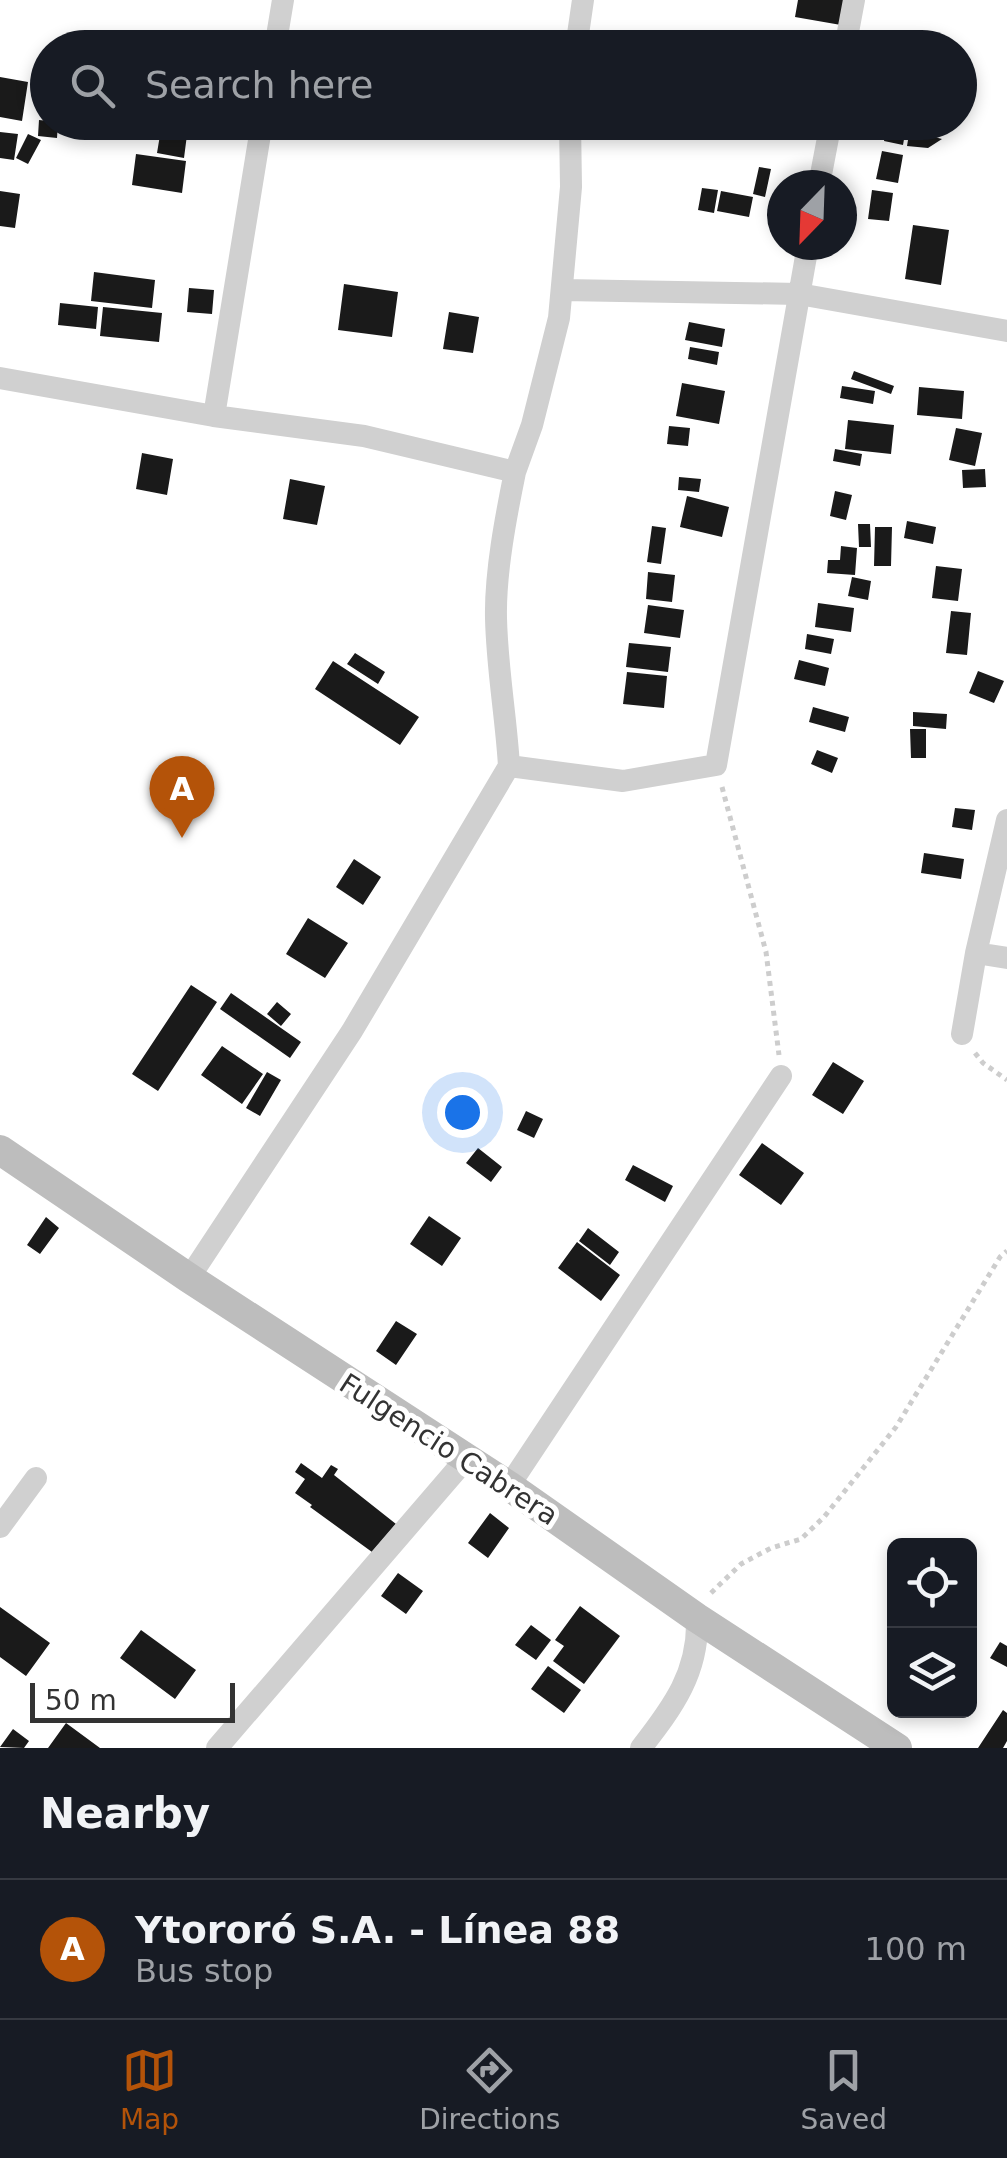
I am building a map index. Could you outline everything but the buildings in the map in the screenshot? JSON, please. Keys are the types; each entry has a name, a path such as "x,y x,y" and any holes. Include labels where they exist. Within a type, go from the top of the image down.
{"main road":[{"name":"Fulgencio Cabrera","path":"0,1150 188,1278 509,1486 697,1618 898,1748"}],"street":[{"path":"278,30 283,0"},
{"path":"579,30 583,0"},
{"path":"848,30 854,0"},
{"path":"214,416 259,140"},
{"path":"188,1278 352,1031 509,766 496,615 505,523 515,472 536,411 559,318 571,187 570,140"},
{"path":"822,170 828,140"},
{"path":"509,766 623,780 716,765 805,260"},
{"path":"563,290 799,294 1007,331"},
{"path":"0,378 214,416 364,436 515,472"},
{"path":"962,1034 1007,820"},
{"path":"976,953 1007,958"},
{"path":"509,1486 781,1076"},
{"path":"217,1748 466,1460"},
{"path":"0,1527 36,1478"},
{"path":"641,1748 678,1699 694,1660 697,1618"}],"path":[{"path":"716,765 766,952 781,1076"},
{"path":"962,1034 983,1063 1007,1080"},
{"path":"697,1618 712,1592 741,1564 771,1548 801,1539 824,1518 896,1427 1007,1250"}],"place":[{"name":"Ytororó S.A. - Línea 88","path":"182,838"}]}
